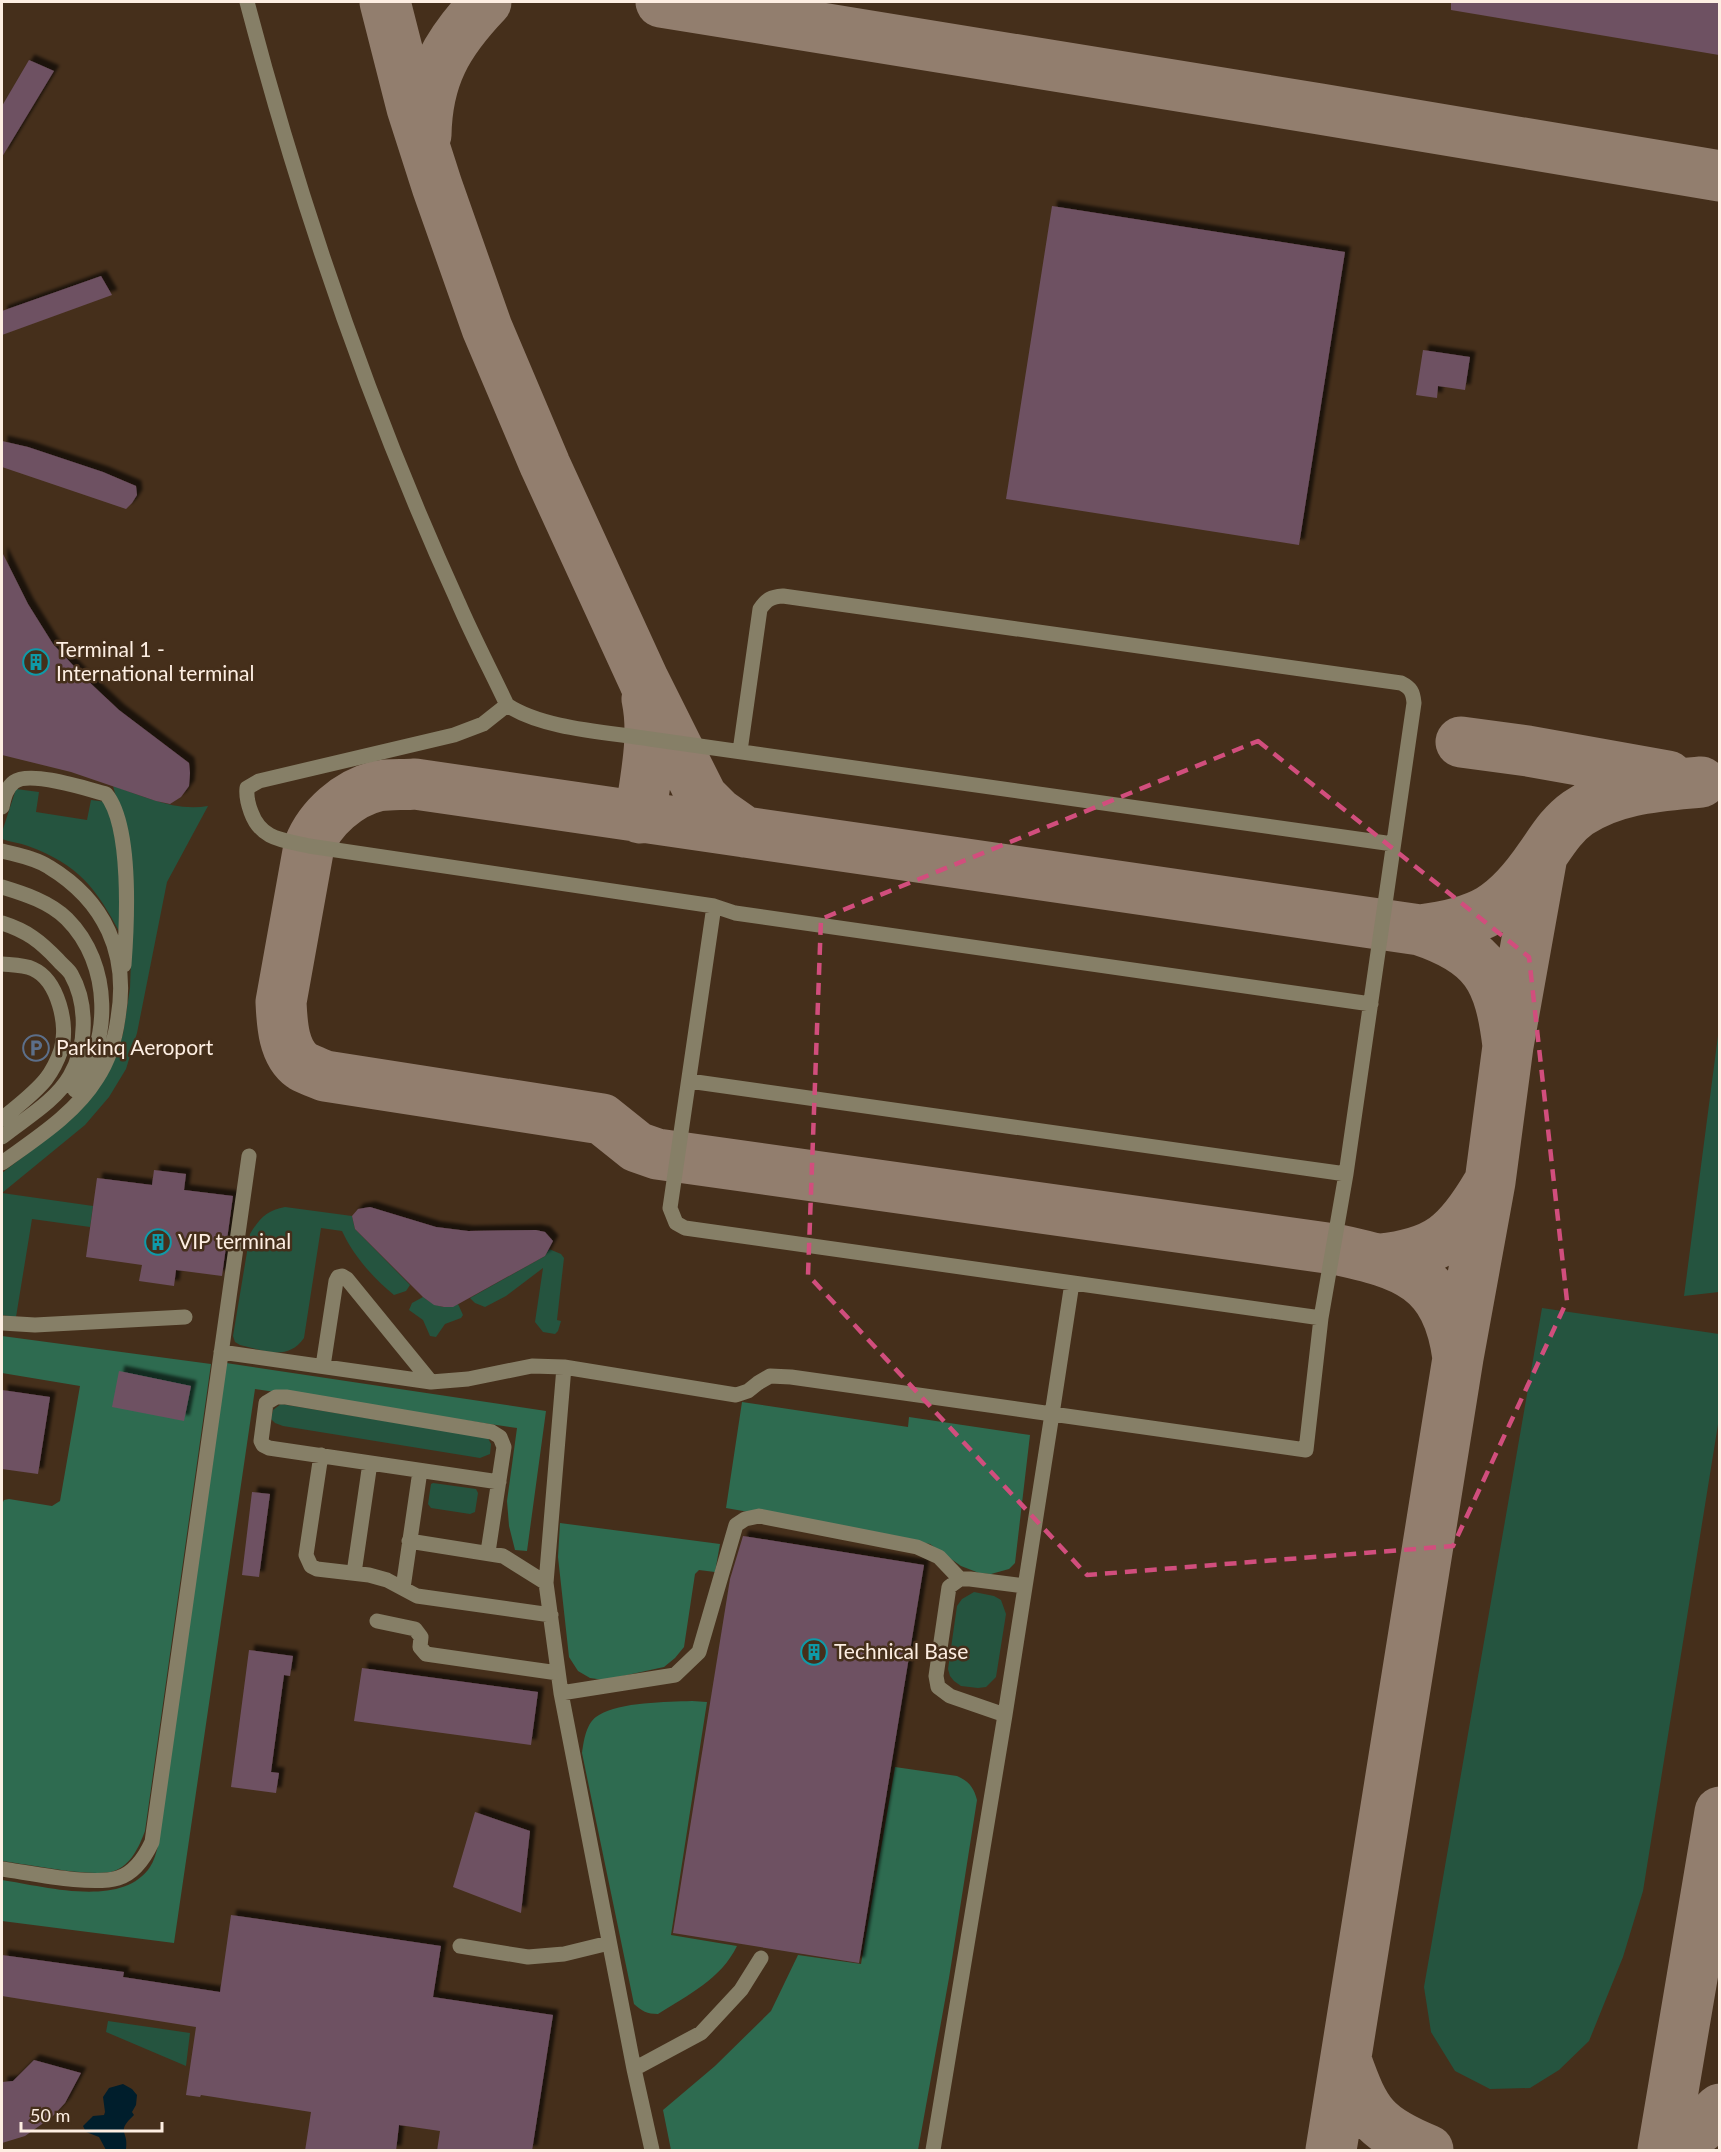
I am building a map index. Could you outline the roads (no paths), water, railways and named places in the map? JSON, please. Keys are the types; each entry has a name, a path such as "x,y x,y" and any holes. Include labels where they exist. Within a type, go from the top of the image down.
{"lane":[{"path":"247,2 270,88 331,281 379,413 458,603 507,705 521,714 550,723 1393,844"},
{"path":"221,1352 431,1382 468,1379 532,1366 564,1367 736,1395 748,1391 770,1376 791,1377 1306,1450 1321,1318 1346,1174 1414,703 1414,695 1410,687 1401,683 783,596 772,597 766,600 759,609 740,751"},
{"path":"507,705 483,724 454,735 259,781 247,788 246,796 256,825 266,834 309,846 714,906 746,914 1371,1004"},
{"path":"2,807 7,790 14,782 22,779 41,779 106,794 113,802 124,853 128,914 122,995 114,1042 97,1079 74,1107 2,1163"},
{"path":"2,851 47,866 81,891 97,909 109,930 118,957 122,995"},
{"path":"2,887 28,895 49,906 67,919 84,941 96,968 102,999 102,1023 96,1051 86,1075 61,1107 2,1156"},
{"path":"714,906 670,1208 676,1223 685,1228 1321,1318"},
{"path":"2,923 34,937 70,973 78,993 83,1030 81,1048 70,1077 50,1100 2,1137"},
{"path":"2,964 33,968 45,977 56,991 63,1035 62,1050 46,1079 2,1119"},
{"path":"689,1081 1346,1174"},
{"path":"2,1869 93,1881 119,1878 135,1869 146,1856 152,1842 249,1155"},
{"path":"322,1366 336,1281 342,1276 347,1279 431,1382"},
{"path":"933,2151 1005,1715 1072,1283"},
{"path":"2,1323 35,1325 185,1317"},
{"path":"564,1367 546,1583 561,1693 652,2151"},
{"path":"488,1552 499,1482 504,1447 500,1437 492,1432 286,1397 276,1397 266,1403 261,1441 269,1448 499,1482"},
{"path":"321,1455 306,1555 310,1566 387,1580 417,1596 436,1600 551,1616"},
{"path":"354,1573 370,1463"},
{"path":"403,1588 420,1471"},
{"path":"561,1693 675,1675 699,1652 721,1581 730,1541 736,1524 745,1519 759,1516 917,1547 939,1557 960,1580"},
{"path":"409,1541 503,1556 546,1583"},
{"path":"1005,1715 950,1696 938,1687 936,1676 949,1587 960,1580 970,1579 1025,1586"},
{"path":"377,1621 415,1629 421,1637 420,1647 426,1654 558,1672"},
{"path":"460,1946 528,1957 564,1954 609,1942"},
{"path":"634,2069 701,2033 741,1990 761,1958"}],"water":[{"path":"123,2084 137,2095 136,2105 132,2112 134,2115 124,2129 126,2149 106,2150 99,2137 86,2132 83,2126 93,2116 104,2115 103,2097 109,2088"}],"place":[{"name":"Terminal 1 - International terminal","path":"36,662"},
{"name":"Parkinq Aeroport","path":"36,1048"},
{"name":"VIP terminal","path":"158,1242"},
{"name":"Technical Base","path":"814,1652"}]}
